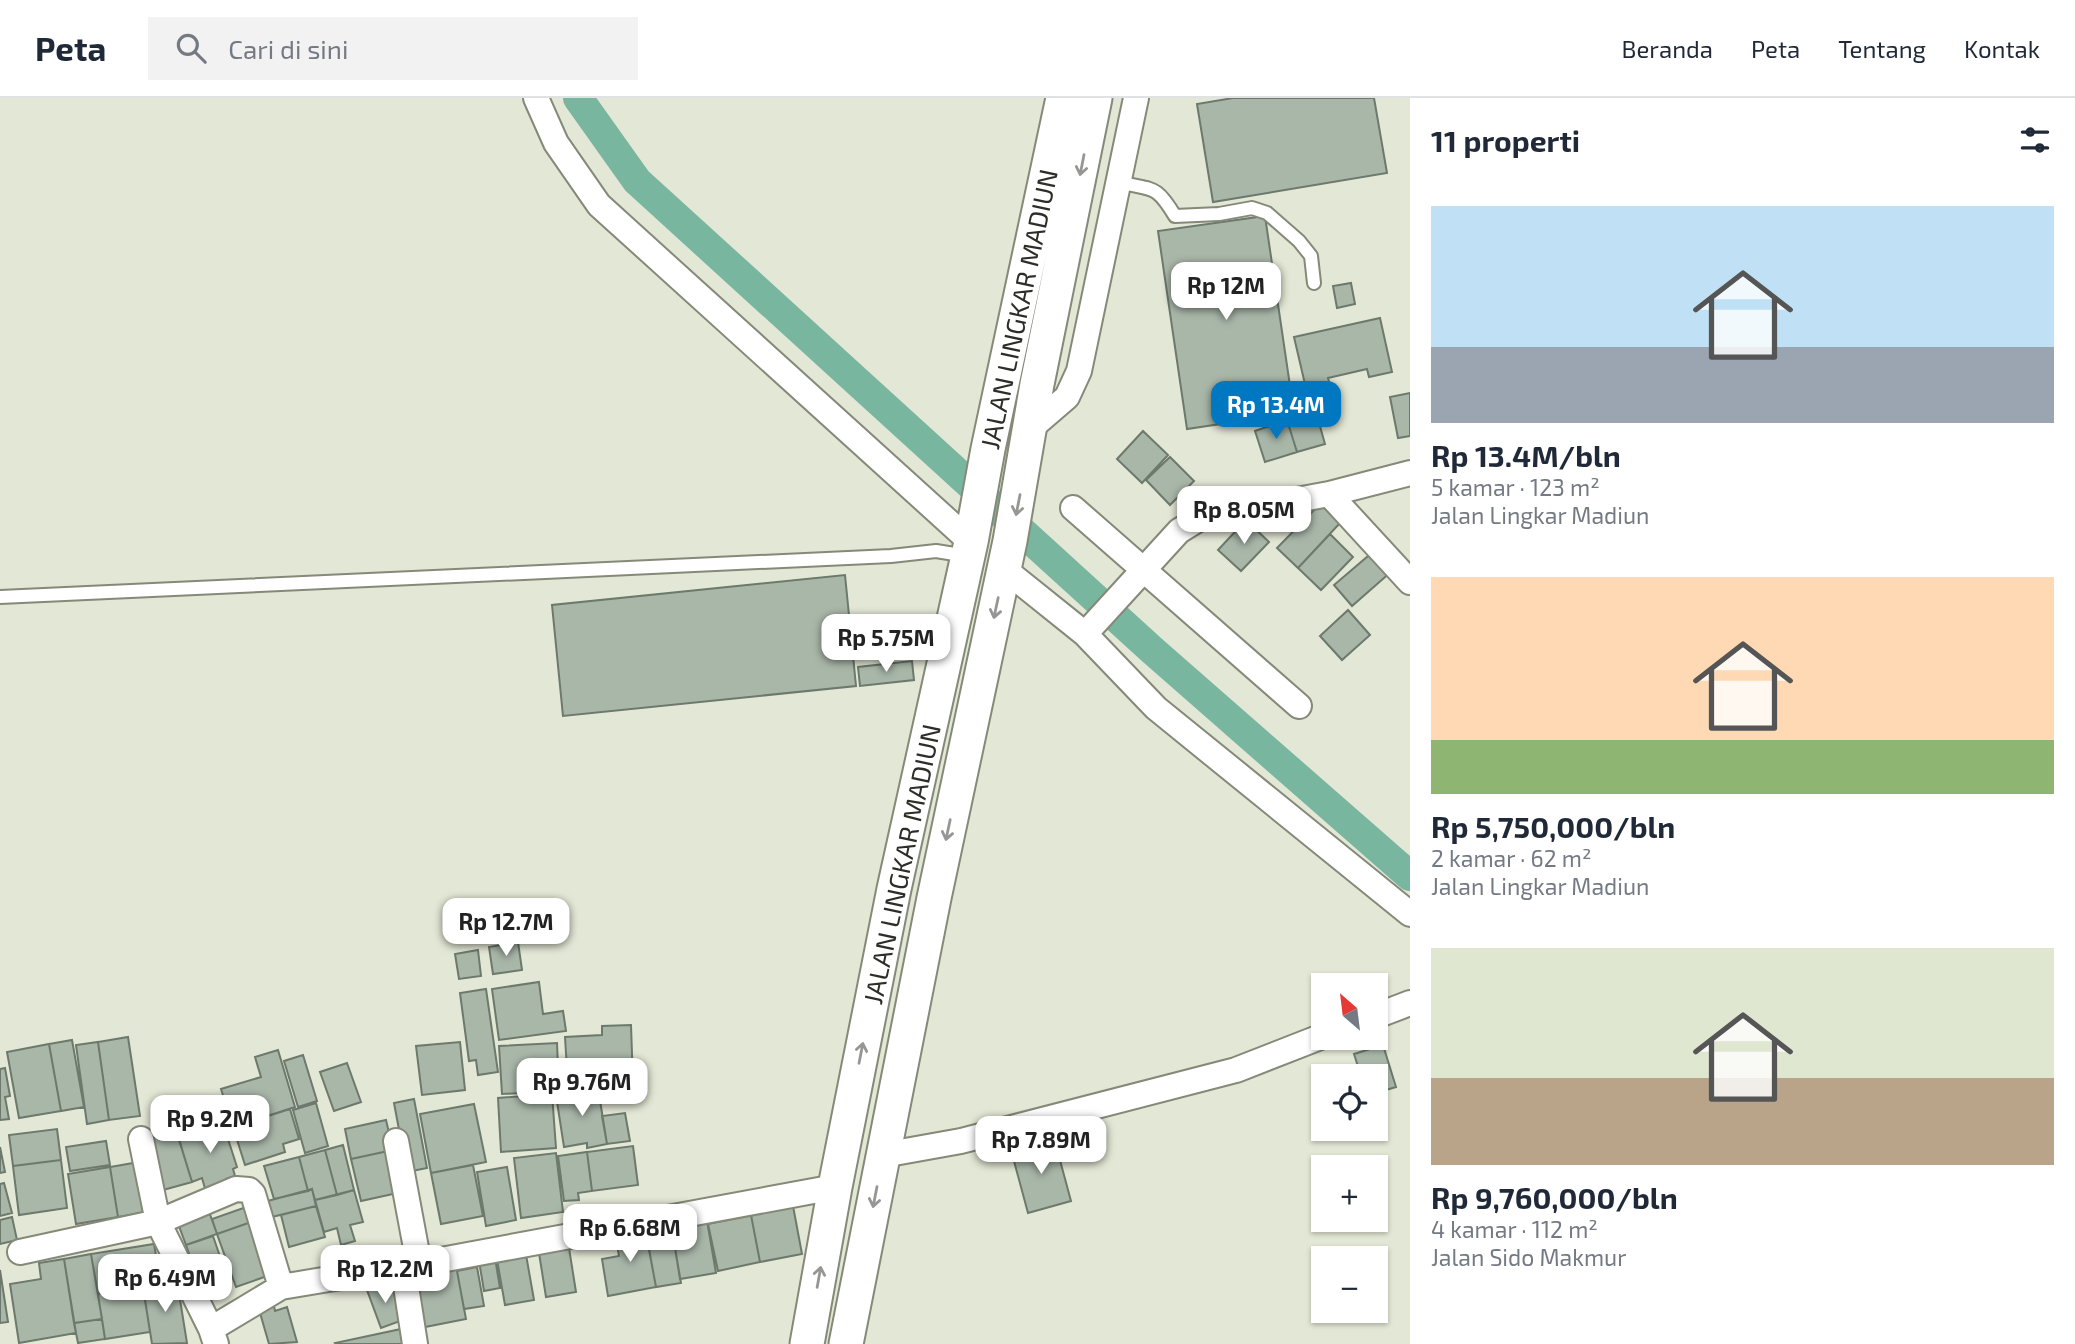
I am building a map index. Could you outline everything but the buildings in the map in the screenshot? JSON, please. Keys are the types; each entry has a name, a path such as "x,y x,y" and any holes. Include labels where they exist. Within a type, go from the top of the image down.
{"main road":[{"name":"JALAN LINGKAR MADIUN","path":"807,1344 894,890 1063,98"},
{"name":"JALAN LINGKAR MADIUN","path":"846,1344 934,898 1024,470 1037,384 1095,98"},
{"path":"894,890 934,898"}],"street":[{"path":"536,98 556,143 599,205 971,539"},
{"path":"1000,393 993,370 995,343 1047,98"},
{"path":"1031,428 1067,397 1079,371 1136,98"},
{"path":"1090,628 1179,531 1200,518 1329,494 1410,473"},
{"path":"1329,494 1410,582"},
{"path":"1073,508 1299,706"},
{"path":"1007,555 1090,628 1156,708 1410,914"},
{"path":"1388,1011 1410,1003"},
{"path":"883,1155 961,1141 1236,1070 1311,1041"},
{"path":"141,1139 158,1222 213,1336 281,1287 411,1266 835,1187"},
{"path":"396,1141 411,1266 415,1344"},
{"path":"20,1252 158,1222 236,1189 249,1190 253,1194 281,1287"}],"lane":[{"path":"1119,182 1151,187 1163,196 1175,216 1219,214 1252,208 1268,213 1299,241 1311,256 1314,283"},
{"path":"0,597 877,557 936,551 971,539"}],"waterway":[{"path":"578,98 637,181 1152,650 1410,876"}]}
